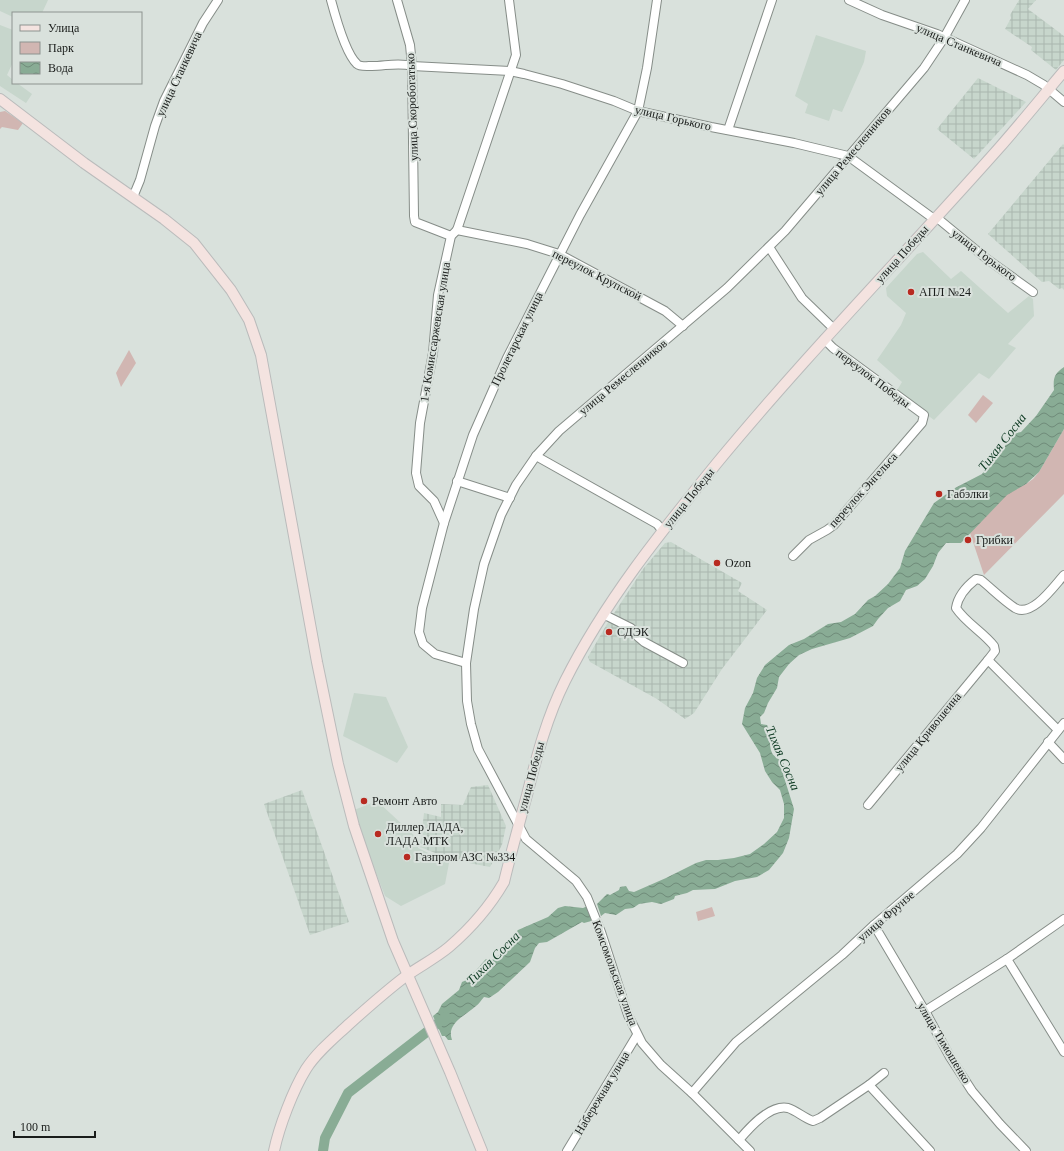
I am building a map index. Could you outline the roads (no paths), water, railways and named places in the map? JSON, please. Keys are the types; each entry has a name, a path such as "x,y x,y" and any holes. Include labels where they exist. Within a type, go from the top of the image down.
{"main road":[{"name":"улица Победы","path":"274,1151 292,1098 306,1069 324,1047 384,994 408,975 449,947 496,897 504,882 539,748 549,717 581,650 634,568 662,530 745,430 824,339 999,148 1064,71"},
{"path":"0,99 84,163 133,197 194,243 231,290 249,320 261,355 317,662 338,764 354,826 393,941 450,1072 482,1151"}],"street":[{"name":"улица Станкевича","path":"133,197 140,180 155,126 164,101 203,23 218,0"},
{"name":"улица Горького","path":"331,0 341,33 351,56 357,64 365,66 404,63 412,66 510,71 562,84 614,101 638,111 794,143 848,156 935,218 987,259 1033,292"},
{"name":"улица Скоробогатько","path":"396,0 410,45 412,66 414,216"},
{"name":"1-я Комиссаржевская улица","path":"444,523 434,501 419,486 416,473 420,423 433,353 438,295 454,233 516,55 509,0"},
{"name":"Пролетарская улица","path":"466,664 435,654 424,644 419,632 422,608 456,481 473,435 507,358 559,254 638,111 647,68 657,0"},
{"path":"728,130 772,0"},
{"name":"улица Станкевича","path":"849,0 882,15 937,34 1027,75 1044,85 1064,102"},
{"name":"улица Ремесленников","path":"518,826 478,749 471,724 467,701 466,664 474,609 484,564 501,515 516,485 536,456 564,427 683,326 769,247 790,225 924,68 944,38 965,0"},
{"name":"переулок Крупской","path":"414,216 415,222 454,233 527,244 559,254 665,311 683,326"},
{"path":"769,247 802,298 834,329"},
{"name":"переулок Победы","path":"824,339 833,348 924,415"},
{"name":"переулок Энгельса","path":"793,556 808,540 834,525 922,423 924,415"},
{"path":"536,456 657,524 662,530"},
{"path":"456,481 510,498"},
{"name":"улица Кривошеина","path":"868,805 995,651 994,646 988,638 961,616 956,608 957,601 969,584 976,579 981,580 1016,609 1024,610 1033,607 1042,600 1064,575"},
{"path":"603,614 631,628 644,642 683,663"},
{"path":"988,660 1058,730"},
{"name":"улица Фрунзе","path":"692,1093 736,1042 842,955 874,925 957,854 981,828 1064,723"},
{"path":"1048,742 1064,759"},
{"name":"Комсомольская улица","path":"518,826 526,839 576,881 587,897 601,932 628,1015 637,1035 645,1047 661,1065 692,1093 750,1151"},
{"path":"925,1011 1007,959 1064,918"},
{"name":"улица Тимошенко","path":"874,925 925,1011 950,1057 972,1091 1000,1124 1026,1151"},
{"path":"1007,959 1064,1052"},
{"name":"Набережная улица","path":"567,1151 637,1035"},
{"path":"739,1140 753,1125 771,1111 783,1107 813,1121 820,1118 884,1073"},
{"path":"869,1085 930,1151"}],"water":[{"path":"1064,367 1064,429 1039,472 1026,484 1007,495 961,543 946,543 938,553 933,566 925,579 917,586 906,590 900,601 888,608 873,626 850,638 812,649 799,655 789,664 779,677 777,688 764,713 760,717 761,724 767,725 768,728 772,753 784,764 783,774 794,809 789,838 783,853 769,870 757,877 735,881 715,889 693,890 675,896 674,899 661,904 652,902 639,904 633,908 625,909 616,915 605,913 601,916 597,904 607,894 610,895 619,890 620,887 626,886 629,891 634,892 696,863 706,860 734,858 750,854 777,832 784,818 784,804 780,790 772,782 765,771 760,753 742,724 745,708 753,693 757,678 765,665 789,645 804,639 828,624 841,622 855,614 868,600 875,596 888,584 900,568 905,551 934,503 955,488 982,474 995,455 1005,446 1012,434 1021,432 1036,416 1054,390 1054,379 1056,374"},
{"path":"590,905 595,920 584,923 582,922 547,942 539,943 535,948 530,962 498,992 489,998 484,997 477,1005 454,1024 451,1034 452,1040 448,1040 445,1036 442,1036 433,1016 438,1012 442,1004 459,990 462,982 471,978 473,973 486,959 492,960 499,955 500,949 503,948 507,941 518,930 548,917 558,908 565,906 583,908"}],"waterway":[{"name":"Тихая Сосна","path":"323,1151 325,1138 348,1093 446,1017"}],"place":[{"name":"АПЛ №24","path":"911,292"},
{"name":"Габэлки","path":"939,494"},
{"name":"Грибки","path":"968,540"},
{"name":"Ozon","path":"717,563"},
{"name":"СДЭК","path":"609,632"},
{"name":"Ремонт Авто","path":"364,801"},
{"name":"Диллер ЛАДА, ЛАДА МТК","path":"378,834"},
{"name":"Газпром АЗС №334","path":"407,857"}]}
